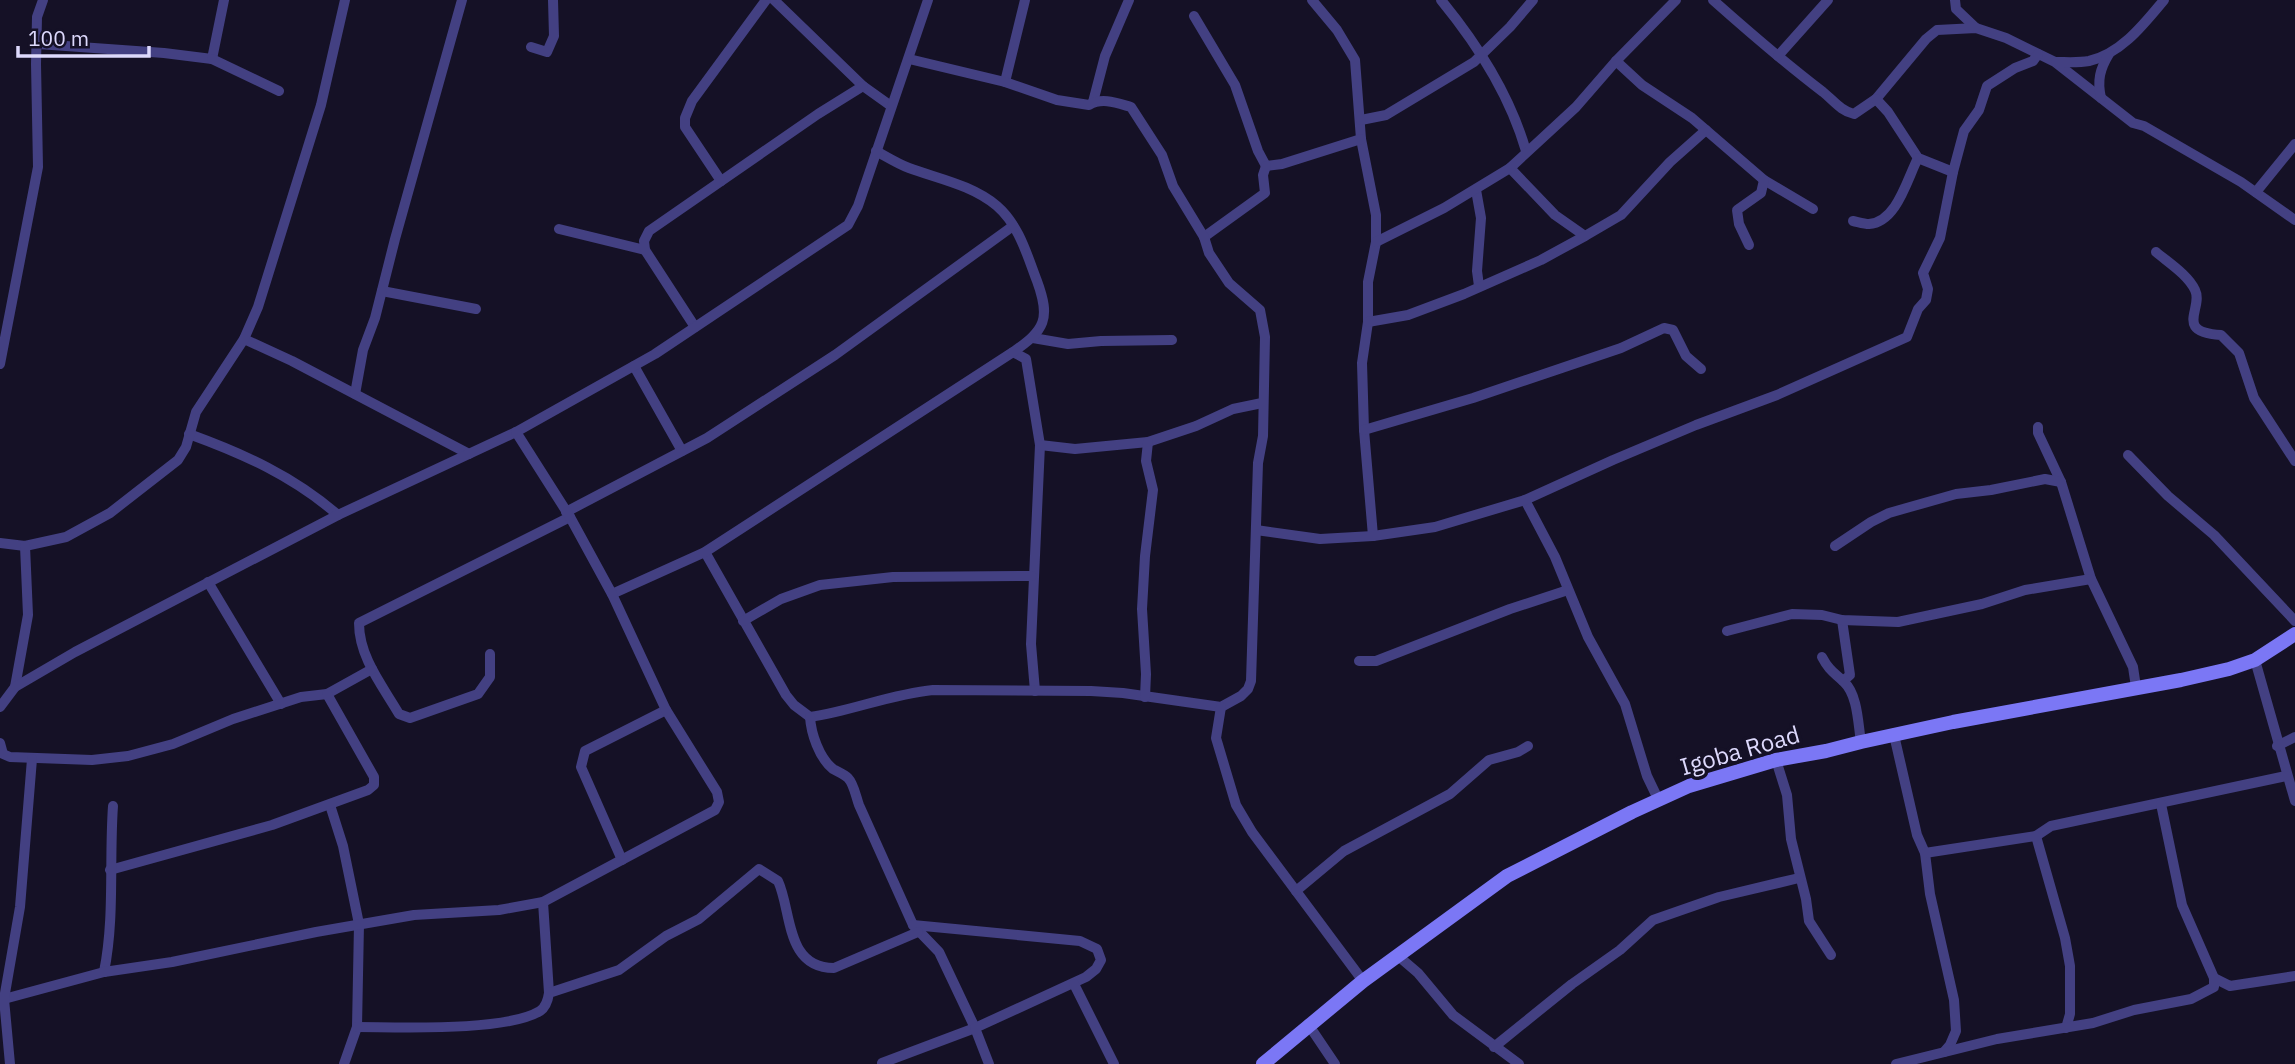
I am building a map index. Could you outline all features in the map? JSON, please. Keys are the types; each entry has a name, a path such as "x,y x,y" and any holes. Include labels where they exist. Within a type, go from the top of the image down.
{"street":[{"path":"212,60 224,0"},
{"path":"0,543 25,546 66,537 110,513 178,460 186,447 196,412 244,339 258,307 309,146 345,0"},
{"path":"355,394 363,350 382,291 461,0"},
{"path":"531,47 547,52 554,36 552,0"},
{"path":"721,181 685,127 685,118 692,101 766,0"},
{"path":"774,0 863,86 891,106"},
{"path":"0,707 15,687 208,582 338,515 516,432 634,366 848,225 858,206 928,0"},
{"path":"1005,82 1025,0"},
{"path":"1093,102 1105,55 1129,0"},
{"path":"1312,0 1338,30 1355,60 1362,139 1376,215 1376,242 1368,282 1368,322 1362,363 1364,430 1373,536"},
{"path":"1441,0 1481,54 1516,119 1527,151"},
{"path":"1362,120 1386,115 1474,62 1533,0"},
{"path":"1376,242 1476,191 1510,168 1576,107 1616,61 1676,0"},
{"path":"1713,0 1844,112 1854,114 1876,99 1926,39 1937,30 1976,28 2006,38 2055,62 2133,123 2144,126 2256,192 2295,220"},
{"path":"1778,55 1828,0"},
{"path":"1955,0 1956,9 1976,28"},
{"path":"2101,98 2098,83 2100,68 2109,54 2134,34 2164,0"},
{"path":"0,364 38,167 36,64 37,17 41,1"},
{"path":"1194,16 1235,85 1258,151 1266,166 1263,175 1265,193 1204,237"},
{"path":"38,44 164,53 212,60 279,91"},
{"path":"1256,530 1320,539 1373,536 1435,527 1525,500 1625,454 1777,395 1908,337 1918,309 1926,300 1928,289 1923,273 1940,238 1964,131 1979,110 1987,86 2015,68 2033,61 2038,54"},
{"path":"2055,62 2088,61 2109,54"},
{"path":"810,717 889,700 911,692 989,689 1101,692 1221,707 1241,696 1251,681 1258,463 1263,436 1265,337 1260,310 1229,283 1209,253 1204,237 1173,186 1161,155 1131,107 1110,101 1093,102 1089,105 1068,103 1005,82 909,59"},
{"path":"1616,61 1642,85 1706,130 1764,180 1813,209"},
{"path":"1097,85 1110,101"},
{"path":"695,327 645,250 644,241 649,231 863,86"},
{"path":"1876,99 1888,112 1918,158 1953,172"},
{"path":"1368,322 1418,311 1541,260 1585,236 1621,215 1670,162 1706,130"},
{"path":"1266,166 1282,164 1362,139"},
{"path":"2256,192 2295,144"},
{"path":"612,594 705,552 1013,352 1033,338 1041,328 1042,294 1023,244 998,207 975,192 906,167 876,151"},
{"path":"1853,221 1869,224 1883,220 1896,205 1918,158"},
{"path":"1510,168 1555,215 1585,236"},
{"path":"1749,245 1737,210 1762,193 1764,180"},
{"path":"1476,191 1481,218 1477,271 1479,286"},
{"path":"489,654 489,677 486,686 478,694 410,718 399,714 372,669 360,644 359,623 707,438 835,355 1013,226"},
{"path":"559,229 645,250"},
{"path":"2156,252 2189,282 2197,293 2192,317 2194,324 2206,334 2221,335 2239,353 2254,398 2295,461"},
{"path":"382,291 476,309"},
{"path":"1364,430 1473,398 1609,352 1664,328 1672,330 1686,356 1701,369"},
{"path":"1033,338 1068,344 1172,340"},
{"path":"244,339 469,454"},
{"path":"1013,352 1026,359 1040,445 1032,576 1031,644 1035,691"},
{"path":"634,366 682,451"},
{"path":"1040,445 1075,449 1148,442 1196,426 1233,409 1262,403"},
{"path":"2038,427 2038,433 2061,482 2091,579 2133,667 2136,687"},
{"path":"4,999 104,972 133,970 359,924 414,915 499,910 543,902 715,810 719,802 718,792 666,710 612,594 568,514 516,432"},
{"path":"189,434 240,453 317,497 338,515"},
{"path":"1145,697 1142,609 1153,490 1146,461 1148,442"},
{"path":"2128,456 2168,496 2214,535 2295,621"},
{"path":"1835,546 1889,513 1956,494 2045,479 2061,482"},
{"path":"1525,500 1555,557 1588,637 1625,704 1647,776 1659,801"},
{"path":"15,687 28,615 25,546"},
{"path":"705,552 786,695 810,717 813,733 826,761 852,784 916,929 939,952 989,1064"},
{"path":"743,621 781,599 820,584 894,577 1032,576"},
{"path":"1727,631 1792,614 1822,615 1842,620 1898,622 1982,604 2025,590 2091,579"},
{"path":"208,582 281,704"},
{"path":"1359,661 1376,661 1567,590"},
{"path":"1842,620 1850,675 1843,681"},
{"name":"Igoba Road","path":"1263,1064 1308,1024 1396,955 1507,876 1689,786 1776,761 1861,742 2181,680 2255,660 2295,634"},
{"path":"1822,657 1829,671 1843,681 1853,696 1861,742"},
{"path":"2255,660 2277,746 2295,801"},
{"path":"0,743 3,754 32,759 92,760 121,757 173,744 233,719 301,697 327,694 372,669"},
{"path":"110,870 272,825 368,790 374,785 374,777 327,694"},
{"path":"1221,707 1216,738 1236,805 1252,832 1363,981"},
{"path":"622,860 581,767 582,757 585,751 666,710"},
{"path":"1894,735 1917,835 1926,853 1930,894 1954,1000 1956,1031 1950,1045 1942,1053"},
{"path":"2277,746 2295,737"},
{"path":"1296,891 1344,851 1450,794 1489,760 1518,752 1528,746"},
{"path":"10,1064 4,999 20,907 32,759"},
{"path":"1776,761 1787,795 1791,839 1809,921 1831,955"},
{"path":"1926,853 2036,835 2051,826 2286,776"},
{"path":"1896,1064 1971,1045 2093,1023 2134,1010 2191,999 2214,987 2214,978 2182,905 2161,804"},
{"path":"330,805 343,846 359,924 357,1027 344,1064"},
{"path":"104,972 110,942 113,806"},
{"path":"2036,835 2066,938 2070,965 2070,1014 2066,1028"},
{"path":"550,993 619,970 666,936 699,919 759,869 778,881 791,933 799,948 805,956 824,968 834,968 916,929 1080,941 1097,949 1101,960 1096,969 1074,985 975,1028 882,1063"},
{"path":"1494,1047 1620,950 1653,920 1719,897 1799,878"},
{"path":"357,1027 421,1027 509,1021 543,1010 550,993 543,902"},
{"path":"1396,955 1418,973 1453,1015 1519,1064"},
{"path":"2214,978 2230,986 2295,976"},
{"path":"1074,985 1114,1064"},
{"path":"1308,1024 1335,1064"},
{"path":"1956,1031 1971,1045"}]}
